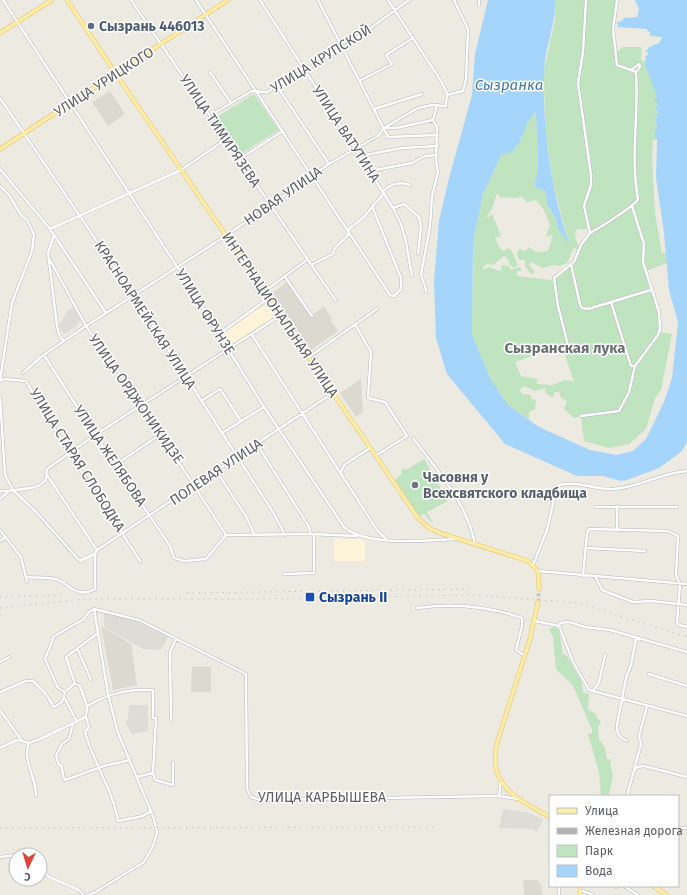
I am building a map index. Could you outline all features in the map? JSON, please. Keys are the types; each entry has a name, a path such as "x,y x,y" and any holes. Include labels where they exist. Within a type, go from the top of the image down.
{"main road":[{"path":"0,33 52,0"},
{"name":"ИНТЕРНАЦИОНАЛЬНАЯ УЛИЦА","path":"67,0 418,518 429,528 440,534 521,557 533,565 538,571"},
{"name":"УЛИЦА УРИЦКОГО","path":"0,149 228,0"},
{"path":"538,571 539,589"},
{"path":"538,602 535,621 495,756 497,771 501,781 513,796 549,816"},
{"path":"655,887 667,895"},
{"path":"580,888 580,895"}],"street":[{"name":"УЛИЦА ФРУНЗЕ","path":"3,0 178,268 264,407 344,527 353,534 387,540 457,539"},
{"name":"УЛИЦА ТИМИРЯЗЕВА","path":"131,0 225,140 336,300"},
{"path":"196,0 390,295 397,294 401,289 401,278 372,206"},
{"name":"УЛИЦА ВАТУТИНА","path":"260,0 393,208 406,242 412,276"},
{"path":"318,0 388,137"},
{"path":"384,128 418,108 437,105 446,106 447,104 447,95 436,73 388,0"},
{"name":"УЛИЦА КРУПСКОЙ","path":"212,120 214,113 231,103 256,90 267,92 342,48 409,0"},
{"path":"447,95 463,91 466,79 468,29 454,0"},
{"path":"479,0 479,5"},
{"path":"586,0 583,52 578,83 591,175 591,185 584,206 590,233"},
{"path":"617,0 613,30 617,65 636,72"},
{"path":"360,81 392,64 386,55 413,38"},
{"path":"569,349 554,281 555,275 572,264 590,233 618,216 624,209 632,206 638,198 634,156 637,95 636,72 640,67 639,64 632,70"},
{"path":"210,72 231,103"},
{"path":"278,86 329,164"},
{"path":"264,102 264,96 267,92"},
{"path":"374,109 422,94"},
{"name":"КРАСНОАРМЕЙСКАЯ УЛИЦА","path":"0,98 134,296 273,512 285,535"},
{"path":"426,292 426,285 421,274 430,227 432,196 438,172 436,161 438,146 437,127 433,120 437,105"},
{"path":"384,128 396,128 433,120"},
{"name":"НОВАЯ УЛИЦА","path":"23,374 44,355 86,326 178,268 329,164 354,148 378,136 384,128"},
{"path":"239,159 282,131"},
{"path":"378,136 437,135"},
{"path":"50,229 181,170 225,140"},
{"path":"360,156 402,148 438,146"},
{"path":"370,172 408,164 425,156 437,155"},
{"path":"0,169 50,229 106,313"},
{"path":"311,265 333,254 335,248 349,234 349,228 364,217 383,192 394,184 404,182 410,185"},
{"path":"0,186 9,195 21,215 27,220 34,234 32,251 12,303 0,380"},
{"path":"393,208 404,204 419,217 421,226 418,254"},
{"path":"581,416 619,411 629,392 634,366 658,335 660,328 659,312 643,262 644,244 632,206"},
{"path":"54,235 48,253 57,326 59,335 64,341"},
{"name":"УЛИЦА ОРДЖОНИКИДЗЕ","path":"50,260 86,326 196,486 226,535"},
{"path":"265,291 307,260"},
{"path":"572,264 580,305 582,308 588,308 651,290"},
{"path":"285,277 312,316"},
{"path":"219,334 270,298"},
{"path":"611,302 631,366 634,366"},
{"path":"309,357 377,309"},
{"path":"0,491 9,491 37,486 43,483 47,477 46,469 141,404 229,350 281,315"},
{"path":"355,324 371,352 368,398 385,402 407,436 375,456"},
{"path":"252,335 377,530 387,540"},
{"name":"УЛИЦА ЖЕЛЯБОВА","path":"44,355 95,435 170,546 174,558 184,562 206,560 226,535"},
{"name":"УЛИЦА СТАРАЯ СЛОБОДКА","path":"0,380 26,381 70,453 141,562"},
{"path":"202,401 220,389 241,421"},
{"name":"ПОЛЕВАЯ УЛИЦА","path":"97,550 196,486 333,393"},
{"path":"0,397 5,475 13,490 37,513 80,561 95,554"},
{"path":"222,433 264,407"},
{"path":"115,465 161,434"},
{"path":"413,438 438,470 460,503 473,532 475,544"},
{"path":"260,442 262,451 313,534 314,572 284,574"},
{"path":"341,472 344,465 370,448"},
{"path":"533,565 547,530 556,486 562,484 572,484 602,490 617,489 672,472 687,471"},
{"path":"217,472 247,518 254,534"},
{"path":"27,577 56,579 76,591 90,592 95,589 95,554 97,550 46,473"},
{"path":"0,499 9,491"},
{"path":"617,506 617,529"},
{"path":"596,507 677,507"},
{"path":"583,576 587,533 589,529 668,531 678,536 676,575 680,584 677,622 679,625 687,627"},
{"path":"0,530 20,557 28,582"},
{"path":"226,535 313,534 361,536"},
{"path":"439,540 440,534"},
{"path":"0,541 6,538"},
{"path":"586,548 645,551"},
{"path":"538,571 596,578 687,584"},
{"path":"596,578 602,590 633,602 652,601 687,605"},
{"path":"417,608 454,605 487,608 522,618 522,626 516,650 525,656"},
{"path":"65,692 58,688 45,659 47,653 53,641 53,637 84,619 89,612 94,609 108,694 118,733 151,812 157,832 153,846 144,862 94,893 87,895"},
{"name":"УЛИЦА КАРБЫШЕВА","path":"94,609 139,620 247,676 247,789 251,797 260,800 499,796"},
{"path":"535,621 559,626"},
{"path":"559,626 560,623 570,622 585,627 610,630 687,652"},
{"path":"559,626 573,662 589,690 622,700 687,716"},
{"path":"98,633 78,650 66,657 75,683 80,686 87,706 86,717 89,727 85,732 98,768 108,787 118,821 143,816 146,813 151,812"},
{"path":"627,741 620,738 617,732 622,700 636,638"},
{"path":"171,720 170,652 176,639"},
{"path":"78,650 91,680"},
{"path":"593,691 599,682 605,655"},
{"path":"0,662 9,657"},
{"path":"649,674 687,686"},
{"path":"0,692 26,681 33,681 38,685 54,707 62,702 65,692 75,683"},
{"path":"87,706 108,694 142,689 153,690 153,718 156,718 153,773 154,780 173,785 173,762"},
{"path":"64,698 77,722"},
{"path":"627,795 641,744 639,736 647,706"},
{"path":"0,710 23,741"},
{"path":"0,748 12,741 23,741 29,743 86,717"},
{"path":"73,724 68,739 62,744 56,755 58,763 62,767 65,780 98,768 130,760"},
{"path":"29,743 26,750 32,781 36,788 36,795"},
{"path":"634,771 642,766 687,777"},
{"path":"137,777 153,773"},
{"path":"501,781 499,796 518,800"},
{"path":"48,877 79,890 83,895"},
{"path":"626,887 638,895"},
{"path":"580,888 593,895"}],"shaded area":[{"path":"110,91 125,114 108,126 92,102"},
{"path":"287,282 310,316 324,307 332,318 330,320 338,331 311,350 272,293"},
{"path":"266,304 275,317 233,345 224,332"},
{"path":"73,307 80,319 78,325 64,334 59,326 67,311"},
{"path":"361,379 363,412 356,417 340,393"},
{"path":"334,539 361,539 365,541 365,561 334,561"},
{"path":"104,612 132,619 168,637 161,650 143,649 104,627"},
{"path":"101,626 131,644 137,685 113,690"},
{"path":"192,667 211,667 211,692 191,692"},
{"path":"129,705 148,705 148,731 132,734 125,722 128,720"},
{"path":"503,809 529,813 543,819 537,832 531,829 499,828"},
{"path":"523,880 537,880 541,884 542,895 524,895"}],"green space":[{"path":"556,0 617,0 613,29 614,50 620,50 622,47 642,47 641,59 650,71 658,97 659,114 656,114 659,116 656,118 657,127 654,134 657,140 653,140 652,159 655,213 662,253 666,253 667,263 646,271 659,312 658,332 672,334 661,390 655,398 646,429 629,444 609,448 584,441 581,416 574,418 564,409 567,401 561,398 559,392 555,392 552,398 545,392 545,388 535,391 522,387 520,390 522,394 531,395 531,399 536,400 535,409 529,412 529,420 508,405 490,378 472,334 473,242 483,194 501,155 508,153 516,147 528,121 536,110 538,170 534,187 546,191 547,204 556,219 558,229 568,242 553,182 545,132 544,71 555,19","holes":["497,193 500,197 517,198 521,196 527,202 536,200 544,210 550,225 546,237 553,234 548,251 537,252 528,247 526,251 519,249 517,254 519,260 525,260 525,266 531,274 535,272 529,265 531,262 543,268 554,265 559,266 567,263 574,247 578,251 573,263 554,278 554,283 551,280 517,276 517,272 522,270 520,267 511,270 508,266 500,265 502,269 500,271 489,267 484,270 483,267 487,264 493,265 504,256 508,259 509,264 514,268 518,265 510,248 503,251 499,247 495,238 501,236 492,214 488,218 487,216 492,209","585,218 590,233 580,248 576,240 575,232 578,229 587,229","568,344 570,353 565,356 574,381 565,380 553,385 537,384 537,379 521,376 515,362"]},
{"path":"254,94 279,130 242,153 238,152 215,118"},
{"path":"424,459 448,501 427,512 433,524 424,514 419,516 395,480 402,473 401,471 404,468 406,470"},
{"path":"555,627 559,630 563,654 567,656 582,682 583,692 589,694 588,709 597,715 596,717 601,722 598,727 599,739 605,748 607,759 612,760 610,764 613,776 610,795 601,795 599,772 588,734 592,733 592,729 573,686 556,669 553,637 549,629"}],"water":[{"name":"Сызранка","path":"488,0 556,0 544,72 546,137 557,202 569,244 558,229 556,219 547,204 546,191 534,187 538,170 536,111 527,123 519,143 512,152 501,155 483,194 473,242 472,334 490,378 508,405 539,427 590,450 617,455 633,451 646,439 664,402 672,378 678,322 669,290 664,233 656,178 657,140 654,134 657,127 655,117 656,118 658,116 656,114 659,113 655,110 658,105 655,100 657,96 644,61 646,60 645,56 648,55 648,52 645,53 649,47 659,43 662,37 650,36 650,31 648,32 647,29 618,27 617,22 622,21 624,18 637,17 639,9 635,0 687,0 687,442 682,451 659,468 627,480 621,481 603,476 577,476 505,444 447,374 436,338 434,282 439,221 449,178 472,95 475,54"}],"tunnel":[{"path":"538,602 539,589"}],"railway":[{"path":"187,593 471,589"},
{"path":"0,597 63,595"},
{"path":"0,608 84,599 255,599 471,595 578,603 687,637"},
{"path":"0,828 435,827"}],"place":[{"name":"Сызрань 446013","path":"91,26"},
{"name":"Часовня у Всехсвятского кладбища","path":"415,485"},
{"name":"Сызрань II","path":"310,597"}],"district":[{"name":"Сызранская лука","path":"565,348"}]}
